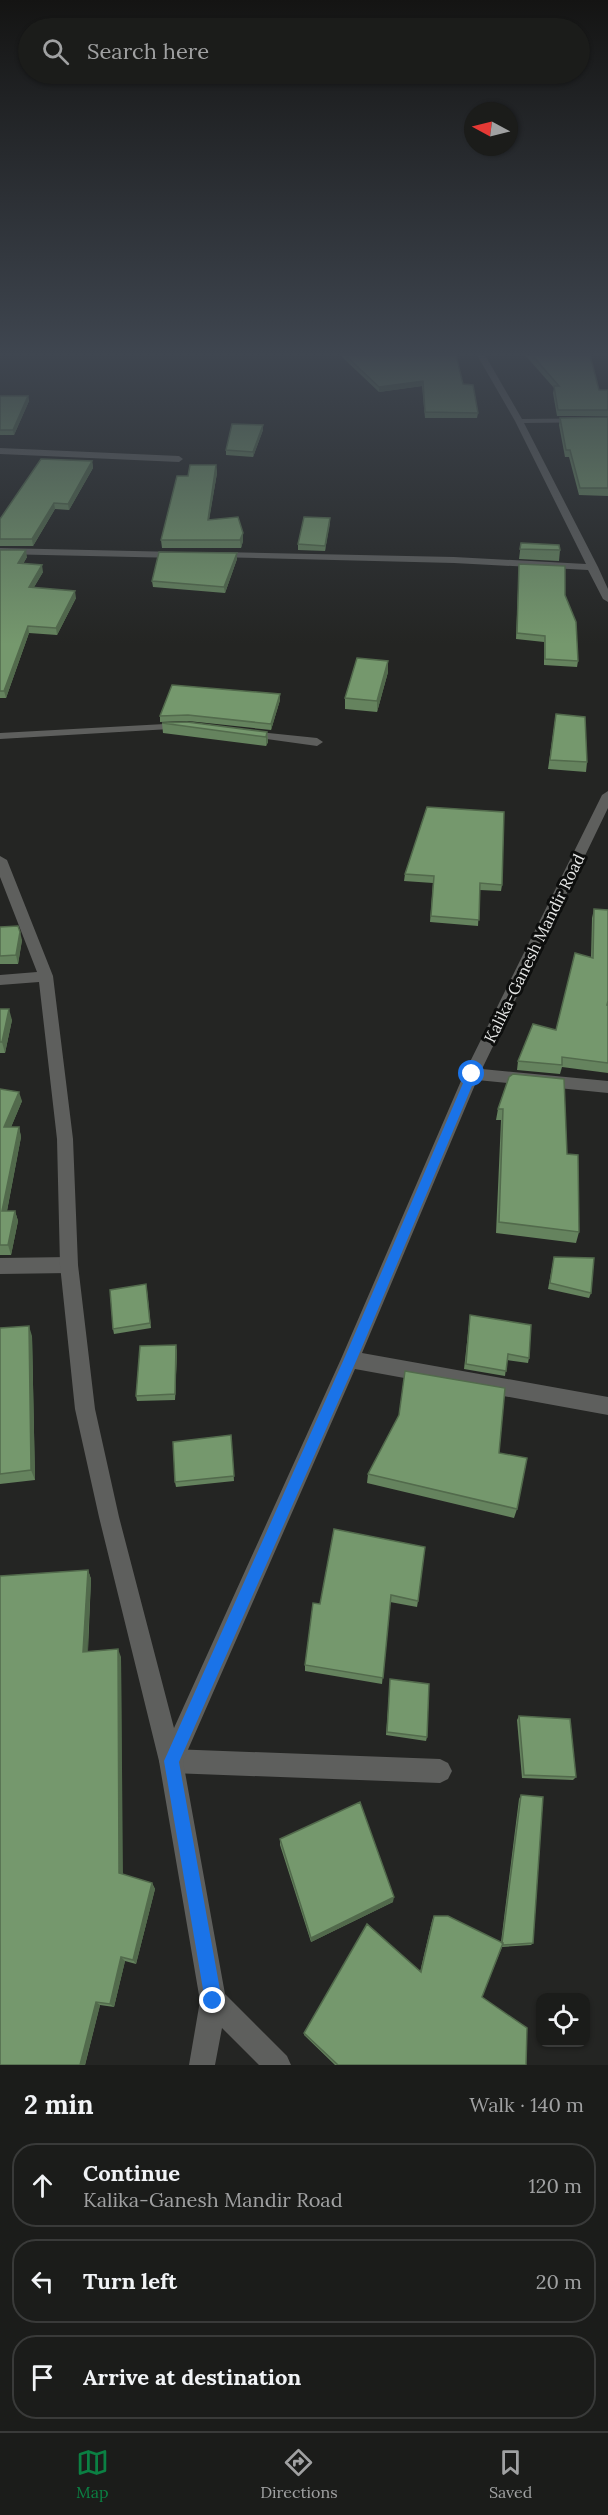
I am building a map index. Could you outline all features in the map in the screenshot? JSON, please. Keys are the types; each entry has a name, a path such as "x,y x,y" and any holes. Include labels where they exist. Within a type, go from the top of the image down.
{"street":[{"path":"8,451 179,459"},
{"path":"534,451 608,599"},
{"path":"0,551 189,555"},
{"path":"211,555 454,560 593,567"},
{"path":"0,736 170,726 199,728"},
{"path":"234,732 316,742"},
{"name":"Kalika-Ganesh Mandir Road","path":"171,1761 351,1359 472,1074 608,795"},
{"path":"0,860 46,976 65,1139 69,1265 85,1409 109,1517 171,1761 213,2001 202,2065"},
{"path":"0,980 46,976"},
{"path":"472,1074 608,1087"},
{"path":"0,1266 69,1265"},
{"path":"351,1359 608,1406"},
{"path":"171,1761 440,1771"},
{"path":"213,2001 278,2065"}],"building":[{"path":"570,451 608,451 608,488 580,488"},
{"path":"41,459 92,461 68,504 54,503 32,539 0,539 0,519"},
{"path":"190,465 216,465 208,520 238,517 243,533 240,540 161,540 177,476 188,476"},
{"path":"304,517 330,518 325,546 298,544"},
{"path":"521,543 559,545 560,550 520,549"},
{"path":"0,550 26,550 18,563 42,565 29,587 75,591 56,628 28,626 4,691 0,691"},
{"path":"159,552 237,553 224,587 152,581"},
{"path":"519,564 565,566 565,595 576,622 578,661 545,659 545,636 517,633"},
{"path":"357,658 388,661 377,701 345,698"},
{"path":"172,685 280,694 271,724 188,715 160,716"},
{"path":"556,714 585,717 587,762 550,760"},
{"path":"187,722 267,732 266,737 162,723"},
{"path":"427,807 504,812 502,885 480,883 479,920 431,916 434,876 405,874"},
{"path":"594,909 608,910 608,1063 562,1057 562,1065 518,1061 533,1024 556,1030 575,953 593,958"},
{"path":"18,926 20,932 16,955 0,956 0,927"},
{"path":"0,1009 9,1009 2,1042 0,1042"},
{"path":"513,1074 564,1079 567,1154 578,1155 579,1232 499,1222 503,1109 498,1109 509,1077"},
{"path":"0,1089 19,1092 4,1127 19,1127 2,1211 15,1211 8,1245 0,1245"},
{"path":"554,1257 594,1258 591,1293 550,1283"},
{"path":"146,1284 150,1323 113,1329 110,1290"},
{"path":"470,1315 531,1325 529,1358 508,1354 506,1371 466,1364"},
{"path":"29,1326 31,1470 0,1474 0,1328"},
{"path":"176,1345 175,1394 136,1396 140,1346"},
{"path":"405,1371 505,1388 499,1453 527,1458 517,1509 368,1474 399,1415"},
{"path":"231,1435 234,1476 175,1482 173,1442"},
{"path":"334,1529 425,1547 418,1601 391,1595 383,1678 305,1665 313,1603 320,1604"},
{"path":"88,1570 83,1652 118,1649 119,1873 152,1883 133,1960 121,1957 110,2004 96,2002 80,2065 0,2065 0,1576"},
{"path":"390,1679 429,1684 427,1737 387,1732"},
{"path":"519,1716 570,1719 576,1777 524,1775"},
{"path":"521,1795 543,1797 533,1943 503,1945 502,1943"},
{"path":"360,1802 394,1897 311,1938 280,1839"},
{"path":"434,1916 448,1916 503,1943 482,1997 527,2028 526,2065 338,2065 304,2033 367,1924 421,1972"}],"route":[{"path":"213,2001 171,1761 351,1359 472,1074"}]}
